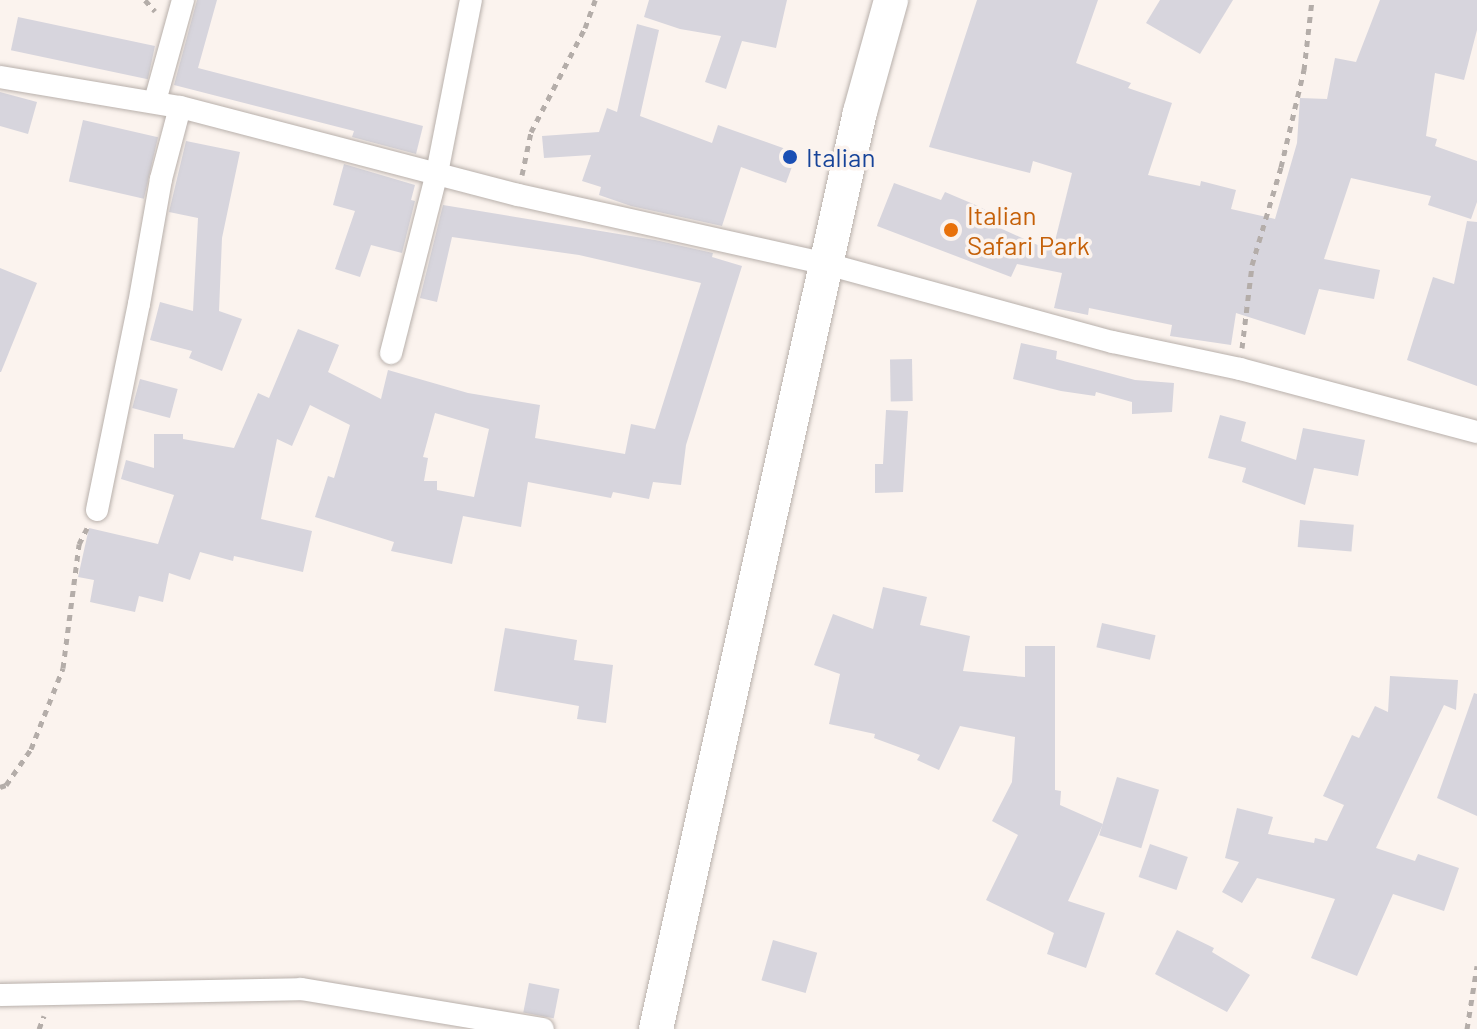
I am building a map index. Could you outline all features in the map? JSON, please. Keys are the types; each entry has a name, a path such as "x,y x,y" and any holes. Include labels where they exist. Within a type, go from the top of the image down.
{"main road":[{"path":"656,1029 860,112 891,0"}],"street":[{"path":"155,101 183,0"},
{"path":"391,353 437,173 471,0"},
{"path":"0,77 180,107 518,195 827,264 1113,342 1240,369 1477,432"},
{"path":"97,510 107,473 161,179 180,107"},
{"path":"0,995 301,989 543,1029"}],"path":[{"path":"518,195 531,132 585,28 595,0"},
{"path":"1240,369 1252,265 1281,167 1304,70 1312,0"},
{"path":"0,787 6,785 31,749 63,668 79,544 97,510"},
{"path":"1467,1029 1477,966"}],"building":[{"path":"197,0 217,0 198,68 423,126 416,154 352,137 354,131 174,85"},
{"path":"649,0 787,0 776,48 742,41 726,89 705,82 721,36 680,29 644,17"},
{"path":"977,0 1098,0 1076,63 1131,83 1128,88 1172,103 1148,175 1200,186 1201,181 1236,190 1231,209 1275,219 1297,143 1300,98 1327,99 1335,58 1356,62 1380,0 1477,0 1477,30 1464,80 1435,73 1426,136 1437,139 1435,146 1477,161 1477,202 1471,219 1428,205 1431,196 1351,178 1324,259 1380,270 1374,299 1319,289 1305,335 1236,313 1231,345 1170,336 1172,325 1089,308 1088,315 1054,308 1062,273 1017,264 1011,277 877,226 894,183 941,200 945,192 978,206 995,215 991,224 1042,247 1044,239 1055,241 1072,173 1033,161 1030,173 929,147"},
{"path":"1160,0 1233,0 1200,54 1146,23"},
{"path":"18,17 155,46 148,79 11,50"},
{"path":"637,24 659,30 640,116 712,143 718,125 797,153 786,183 741,167 722,226 631,206 599,195 601,187 582,181 591,155 544,158 542,136 599,132 607,108 617,112"},
{"path":"0,92 37,102 28,134 0,126"},
{"path":"83,120 158,137 144,199 69,181"},
{"path":"186,141 240,152 222,238 219,311 242,319 222,371 189,358 192,351 150,340 160,302 193,311 198,218 169,212"},
{"path":"344,164 415,185 411,200 415,201 402,253 371,245 360,277 335,269 355,211 333,205"},
{"path":"443,205 655,240 713,253 712,257 742,266 686,445 681,485 653,482 649,499 613,492 611,498 528,482 521,527 463,516 452,564 391,551 394,542 315,517 328,476 334,478 350,425 310,405 292,446 277,439 261,519 312,531 303,572 234,556 233,561 200,552 190,580 169,573 163,602 139,596 135,612 90,602 94,580 78,577 89,528 158,544 174,495 121,479 126,460 154,468 154,434 183,434 183,439 234,448 258,393 269,398 298,329 339,345 328,372 381,399 388,370 468,393 540,405 535,438 625,454 631,424 655,429 701,283 579,255 452,237 437,302 420,298","holes":["435,413 489,429 474,497 437,490 437,481 424,481 428,458 423,457"]},
{"path":"1467,221 1477,222 1477,386 1407,360 1433,277 1454,284"},
{"path":"0,268 37,283 1,372 0,372"},
{"path":"1021,343 1057,351 1056,359 1135,380 1174,383 1172,412 1132,414 1132,402 1096,392 1095,396 1061,391 1013,379"},
{"path":"890,359 912,359 913,401 891,401"},
{"path":"140,379 178,389 170,418 132,408"},
{"path":"886,410 908,411 903,492 875,493 875,464 883,464"},
{"path":"1220,415 1246,422 1241,441 1296,460 1303,428 1365,440 1358,476 1314,468 1305,505 1242,482 1246,468 1208,458"},
{"path":"1300,520 1354,525 1351,552 1298,547"},
{"path":"883,587 927,597 920,625 970,636 963,671 1025,677 1025,646 1055,646 1055,790 1061,791 1060,805 1103,824 1068,901 1105,913 1086,968 1047,954 1054,933 986,900 1018,835 992,821 1012,782 1015,737 960,726 939,770 917,760 920,755 874,738 875,734 829,724 840,674 814,665 833,614 873,629"},
{"path":"1102,623 1156,635 1150,660 1096,647"},
{"path":"505,628 577,640 574,660 613,665 606,723 577,719 579,706 494,691"},
{"path":"1390,676 1458,680 1456,710 1444,705 1376,848 1415,861 1418,854 1459,868 1444,911 1393,894 1357,976 1311,958 1335,899 1257,878 1242,903 1222,892 1239,862 1225,858 1237,808 1273,817 1268,834 1314,843 1315,838 1327,841 1344,805 1323,796 1352,735 1359,738 1375,706 1388,712"},
{"path":"1474,693 1477,694 1477,816 1437,798"},
{"path":"1117,777 1159,790 1141,848 1099,835"},
{"path":"1150,844 1188,857 1176,890 1139,877"},
{"path":"1177,930 1214,948 1212,952 1250,975 1227,1012 1155,974"},
{"path":"773,940 817,953 806,993 761,980"},
{"path":"529,983 559,989 554,1018 523,1012"}],"place":[{"name":"Italian","path":"790,157"},
{"name":"Italian Safari Park","path":"951,230"}]}
